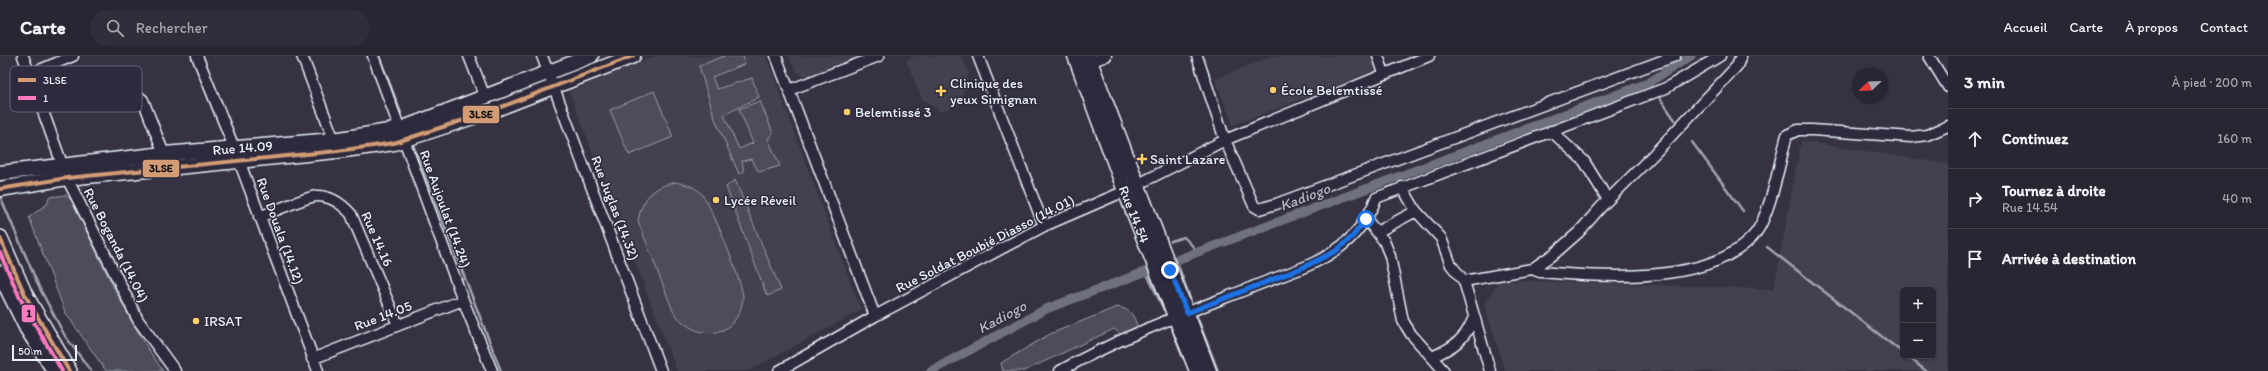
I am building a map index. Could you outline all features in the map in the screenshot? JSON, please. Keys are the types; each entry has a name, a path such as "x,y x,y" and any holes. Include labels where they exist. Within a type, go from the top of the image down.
{"main road":[{"path":"0,238 25,295 69,371"},
{"path":"0,273 28,328 55,371"}],"street":[{"name":"Rue Boganda (14.04)","path":"23,56 27,66"},
{"path":"49,66 73,56"},
{"name":"Rue Douala (14.12)","path":"197,56 237,155 312,359 318,371"},
{"path":"302,56 334,140"},
{"name":"Rue Aujoulat (14.24)","path":"373,56 489,370"},
{"path":"469,56 485,97"},
{"name":"Rue Juglas (14.32)","path":"542,56 662,371"},
{"name":"Rue 14.09","path":"0,172 64,172 237,155 334,140 403,135 485,97 591,56"},
{"name":"Rue 14.09","path":"0,189 64,172 164,154 237,155 338,151 491,111 633,56"},
{"path":"776,56 875,316"},
{"path":"789,90 879,56"},
{"path":"978,56 1044,226"},
{"name":"Rue 14.54","path":"1076,56 1165,273 1181,315 1197,371"},
{"path":"1106,56 1089,59 1131,187"},
{"path":"1197,56 1225,140 1254,206 1264,208 1675,56"},
{"path":"1378,56 1384,73"},
{"name":"Rue Soldat Boubié Diasso (14.01)","path":"779,371 875,316 1044,226 1131,187 1225,140 1428,56"},
{"path":"1060,371 1181,315 1302,268 1336,251 1353,236 1366,219 1376,198 1666,88 1720,56"},
{"path":"1464,280 1532,269 1555,253 1579,232 1737,66 1741,56"},
{"path":"1929,56 1948,87"},
{"path":"142,100 164,154"},
{"name":"Rue Boganda (14.04)","path":"43,112 64,172 138,320 175,371"},
{"path":"1532,269 1540,272 1619,277 1674,271 1710,263 1723,258 1743,244 1754,235 1763,222 1787,135 1798,130 1812,130 1911,137 1927,135 1948,126"},
{"path":"1551,131 1584,161 1608,200"},
{"path":"1402,187 1416,211 1441,238 1451,265 1464,280 1490,371"},
{"name":"Rue 14.16","path":"259,216 316,196 332,199 344,206 352,214 398,325"},
{"path":"1376,232 1416,211"},
{"path":"1366,219 1384,241 1390,256 1403,321 1411,334 1444,371"},
{"name":"Rue 14.05","path":"312,359 463,300"},
{"name":"Rue 14.54","path":"1181,315 1209,371"},
{"path":"1432,357 1457,343 1468,332 1474,317"}],"shaded area":[{"name":"Lycée Réveil","path":"655,56 766,56 861,310 748,371 677,371 569,91"},
{"path":"724,56 743,56 745,64 712,77 717,89 752,78 759,97 724,115 739,149 753,143 739,109 760,101 773,133 768,139 780,166 759,172 751,159 742,161 744,172 739,174 715,119 699,66"},
{"path":"789,56 867,56 807,78 797,73"},
{"name":"Clinique des yeux Simignan","path":"915,56 961,56 969,71 960,104 941,112 922,99 906,60"},
{"name":"École Belemtissé","path":"1272,56 1370,56 1376,71 1233,125 1215,79"},
{"path":"654,91 673,137 629,155 610,110"},
{"path":"1801,141 1948,164 1948,371 1505,371 1484,304 1500,280 1774,289"},
{"path":"735,180 781,290 767,296 726,187"},
{"path":"675,182 694,188 705,198 726,244 738,278 743,298 740,312 733,322 725,329 715,332 704,332 693,329 682,322 673,311 638,221 642,206 650,195 660,187"},
{"path":"66,195 72,201 125,310 163,371 106,371 65,312 29,217 47,204 49,197"},
{"path":"1117,307 1125,309 1133,315 1137,326 1132,332 1120,334 1114,329 1024,371 1003,371 1001,363 1050,334"}],"waterway":[{"path":"379,56 401,113"},
{"name":"Kadiogo","path":"931,371 1046,309 1648,83 1691,56"},
{"path":"1648,83 1654,90"},
{"path":"1657,94 1675,120"},
{"path":"412,142 501,371"},
{"path":"1692,142 1743,211"},
{"path":"0,196 39,287 65,336 91,371"},
{"path":"1171,241 1184,237 1199,253"},
{"path":"1767,247 1900,351"},
{"path":"1179,260 1178,265 1191,301"},
{"path":"1144,273 1148,276 1164,310"},
{"path":"1196,314 1218,371"},
{"path":"1173,331 1183,358"},
{"path":"1911,359 1926,371"}],"transit line":[{"name":"3LSE","path":"0,189 67,178 337,151 394,143 491,111 633,56"},
{"name":"3LSE","path":"0,238 25,295 69,371"},
{"name":"1","path":"0,253 20,298 62,371"}],"place":[{"name":"École Belemtissé","path":"1273,90"},
{"name":"Clinique des yeux Simignan","path":"941,91"},
{"name":"Belemtissé 3","path":"847,112"},
{"name":"Saint Lazare","path":"1142,159"},
{"name":"Lycée Réveil","path":"716,200"},
{"name":"IRSAT","path":"196,321"}],"route":[{"path":"1170,270 1187,313 1273,278 1302,268 1336,251 1353,236 1366,219"}]}
